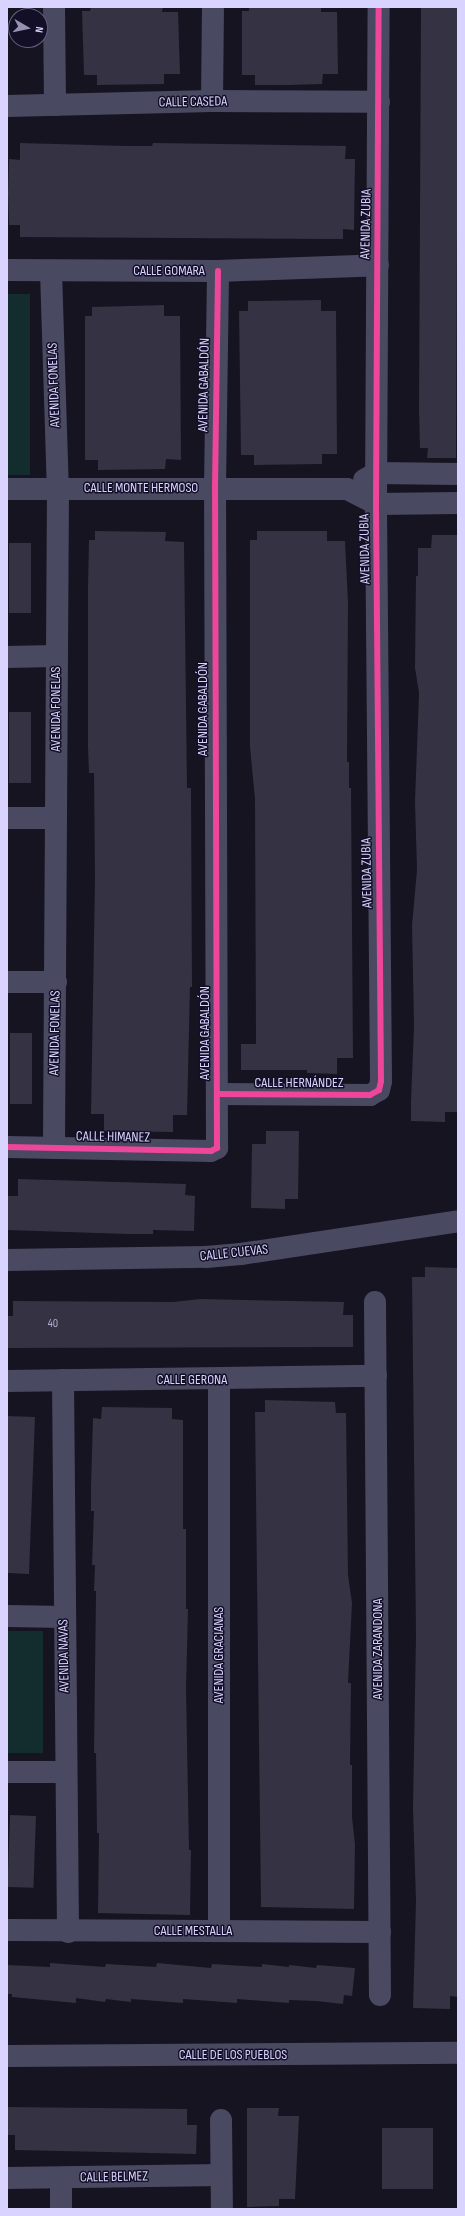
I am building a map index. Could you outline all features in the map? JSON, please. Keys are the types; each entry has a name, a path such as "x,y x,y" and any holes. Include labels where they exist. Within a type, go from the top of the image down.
{"street":[{"path":"54,7 55,105"},
{"path":"212,101 213,7"},
{"name":"AVENIDA ZUBIA","path":"379,7 380,102 376,473 381,1081 379,1090"},
{"name":"CALLE CASEDA","path":"7,106 212,101 380,102"},
{"name":"CALLE GOMARA","path":"7,270 218,270 378,265"},
{"name":"AVENIDA FONELAS","path":"51,270 58,489 55,656 56,982 54,1148"},
{"name":"AVENIDA GABALDÓN","path":"217,1148 214,488 218,270"},
{"name":"CALLE MONTE HERMOSO","path":"347,489 376,473 458,474"},
{"name":"CALLE MONTE HERMOSO","path":"7,489 347,489 376,504 458,503"},
{"path":"7,657 55,656"},
{"path":"7,818 56,818"},
{"path":"7,982 56,982"},
{"name":"CALLE HERNÁNDEZ","path":"217,1094 370,1095 379,1090"},
{"name":"CALLE HIMANEZ","path":"7,1147 212,1151 217,1148"},
{"name":"CALLE CUEVAS","path":"7,1260 220,1256 458,1221"},
{"name":"AVENIDA ZARANDONA","path":"375,1302 380,1995"},
{"name":"CALLE GERONA","path":"7,1381 219,1380 376,1376"},
{"name":"AVENIDA NAVAS","path":"63,1380 68,1932"},
{"name":"AVENIDA GRACIANAS","path":"219,1380 219,1931"},
{"path":"7,1616 64,1617"},
{"path":"7,1772 66,1772"},
{"name":"CALLE MESTALLA","path":"7,1930 68,1932 380,1932"},
{"name":"CALLE DE LOS PUEBLOS","path":"7,2056 458,2054"},
{"path":"221,2120 222,2209"},
{"name":"CALLE BELMEZ","path":"7,2178 221,2175"},
{"path":"61,2178 61,2209"}],"green space":[{"path":"7,294 30,294 30,475 7,475"},
{"path":"7,1631 43,1631 43,1753 7,1753"}],"building":[{"path":"91,7 163,7 162,12 178,12 180,74 164,74 164,84 97,85 97,75 84,75 82,11 90,11"},
{"path":"249,7 321,7 321,12 337,12 338,74 323,74 322,84 255,85 255,75 242,75 242,11 249,11"},
{"path":"458,7 456,458 427,458 428,448 420,448 419,411 421,8"},
{"path":"20,143 127,146 152,146 153,143 346,146 345,159 355,159 354,230 343,229 343,239 20,237 20,225 9,225 8,193 9,159 20,160"},
{"path":"321,300 321,311 336,311 337,454 322,454 322,464 254,465 254,455 241,455 239,311 248,311 248,301"},
{"path":"164,305 164,316 180,316 181,460 166,459 165,469 98,470 98,460 85,460 85,316 92,316 92,307"},
{"path":"95,531 166,532 165,541 184,542 187,788 191,788 192,987 190,987 187,1115 173,1115 173,1132 104,1131 104,1114 91,1114 95,879 94,773 89,773 88,747 88,587 89,540 95,540"},
{"path":"257,531 327,531 327,541 345,541 348,603 347,762 349,762 349,788 351,788 353,1058 337,1058 337,1074 307,1073 307,1070 241,1070 241,1044 256,1044 255,799 250,747 250,540 257,540"},
{"path":"432,535 458,535 458,1112 445,1112 445,1122 411,1121 414,1026 412,925 417,870 415,802 419,693 415,668 416,576 418,576 418,548 431,548"},
{"path":"9,543 31,543 31,613 9,613"},
{"path":"9,712 31,712 31,783 9,783"},
{"path":"10,1033 32,1033 32,1104 10,1104"},
{"path":"266,1131 299,1131 298,1199 285,1199 285,1209 251,1208 252,1144 266,1144"},
{"path":"18,1179 186,1184 185,1195 195,1196 194,1231 153,1230 153,1234 127,1234 7,1230 7,1196 18,1196"},
{"path":"425,1267 458,1268 458,1997 450,1996 450,2009 413,2008 416,1901 413,1809 416,1635 412,1277 425,1277"},
{"path":"200,1299 344,1302 343,1315 353,1315 353,1347 7,1348 7,1316 13,1316 13,1301 173,1302"},
{"path":"265,1400 335,1402 336,1413 346,1413 348,1575 352,1603 348,1683 351,1683 350,1765 352,1765 352,1817 355,1844 354,1909 261,1907 255,1412 265,1412"},
{"path":"102,1407 172,1408 172,1419 183,1420 183,1529 186,1529 186,1609 188,1609 186,1689 189,1850 191,1850 190,1915 98,1913 99,1833 97,1833 96,1753 94,1753 96,1591 94,1591 95,1565 92,1565 94,1511 91,1511 91,1486 93,1418 101,1419"},
{"path":"7,1416 35,1417 29,1574 8,1573"},
{"path":"10,1815 36,1816 33,1888 7,1887"},
{"path":"50,1963 105,1967 106,1964 156,1967 157,1963 211,1968 212,1964 262,1967 262,1964 289,1967 289,1965 316,1968 317,1965 355,1968 352,1996 344,1995 343,2004 316,2001 289,2000 289,2003 237,1999 237,2003 183,1999 183,2003 131,1999 131,2002 106,1999 105,2002 76,1998 76,2003 12,1997 12,1994 7,1994 7,1965 50,1967"},
{"path":"7,2107 187,2109 187,2125 197,2125 196,2154 15,2150 15,2135 7,2135"},
{"path":"247,2108 279,2108 278,2116 299,2116 295,2199 279,2199 279,2206 247,2207"},
{"path":"382,2128 433,2128 433,2189 382,2189"}],"cycle path":[{"path":"217,1094 370,1095 379,1090 381,1081 376,504 379,7"},
{"path":"7,1147 211,1151 217,1148 215,488 218,271"}]}
